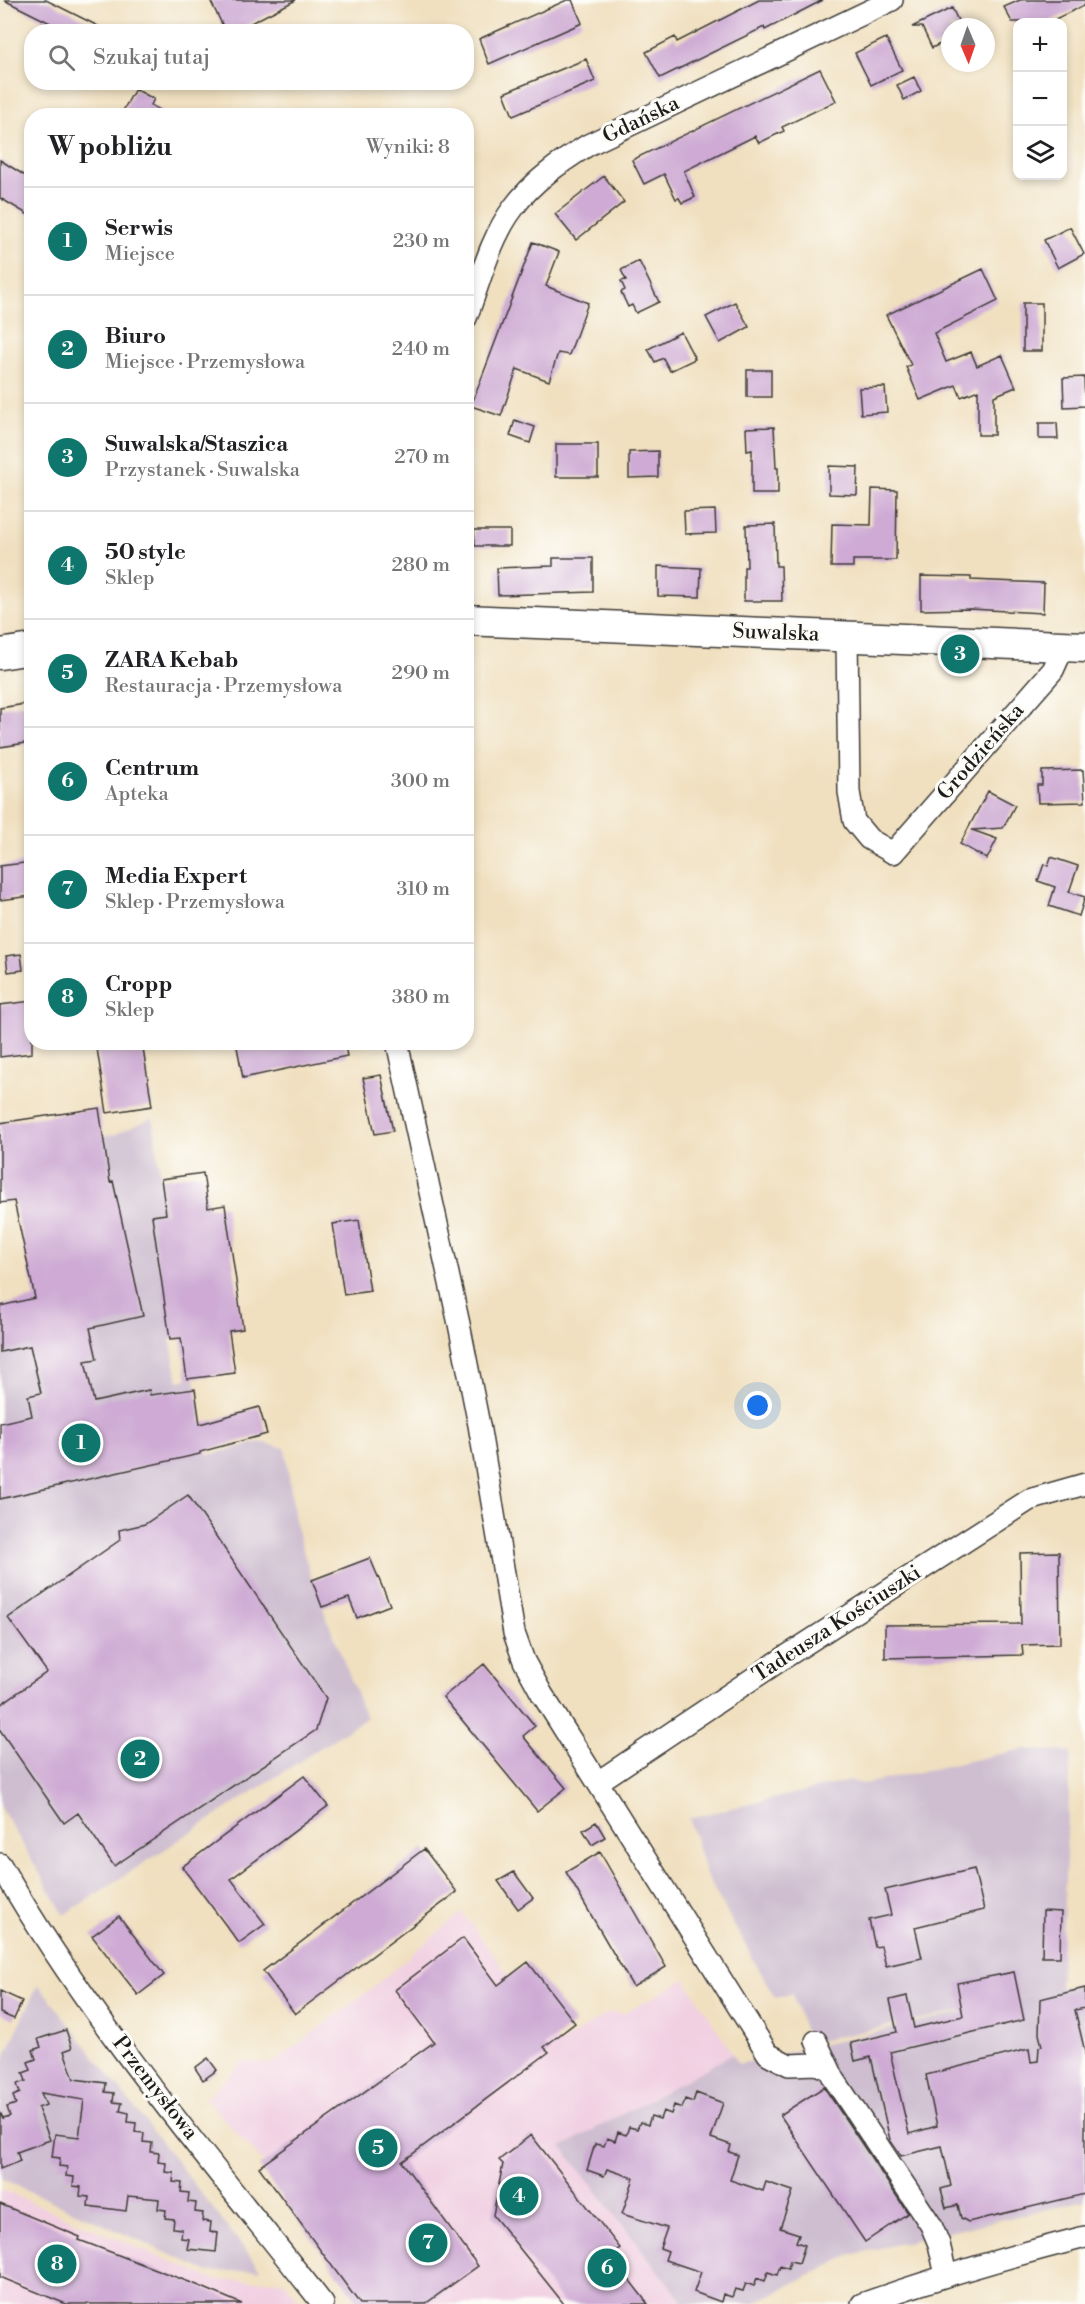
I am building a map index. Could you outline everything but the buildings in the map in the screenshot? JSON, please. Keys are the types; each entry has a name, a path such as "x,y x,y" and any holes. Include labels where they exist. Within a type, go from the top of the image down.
{"street":[{"name":"Gdańska","path":"474,297 500,230 513,208 525,193 560,163 588,145 892,0"},
{"name":"Suwalska","path":"474,620 1072,647"},
{"name":"Grodzieńska","path":"847,636 849,792 855,821 869,839 893,853 1053,670 1058,659 1072,647"},
{"path":"0,654 24,650"},
{"path":"399,1050 479,1425 514,1633 524,1661 542,1694 768,2054 789,2065 816,2064 829,2069"},
{"name":"Tadeusza Kościuszki","path":"598,1782 782,1659 1029,1500 1085,1484"},
{"name":"Przemysłowa","path":"0,1864 31,1918 92,2007 322,2304"},
{"path":"816,2041 829,2069 860,2119 927,2217 939,2244 946,2275"},
{"path":"862,2304 946,2275 1085,2237"}],"shaded area":[{"path":"153,1118 165,1214 170,1339 178,1381 195,1378 208,1455 259,1442 285,1448 296,1527 312,1580 366,1718 64,1915 0,1806 0,1352 78,1335 34,1147 116,1134"},
{"path":"1023,1749 1071,1752 1060,1988 1085,1983 1085,2200 851,2255 752,2304 684,2304 562,2147 733,2054 739,2064 1043,1993 809,2043 792,1994 775,1998 706,1875 689,1818 849,1781 864,1784"},
{"path":"462,1912 559,2045 609,2012 623,2014 685,1979 733,2054 563,2147 684,2304 361,2304 262,2161 205,2098 243,2062 274,2063 372,1988"},
{"path":"38,1984 261,2270 209,2272 0,2178 0,2068"},
{"path":"0,2189 214,2280 284,2281 302,2304 0,2304"}],"place":[{"name":"Suwalska/Staszica","path":"960,654"},
{"name":"Serwis","path":"81,1443"},
{"name":"Biuro","path":"140,1759"},
{"name":"ZARA Kebab","path":"378,2148"},
{"name":"50 style","path":"519,2196"},
{"name":"Media Expert","path":"428,2243"},
{"name":"Cropp","path":"57,2264"},
{"name":"Centrum","path":"607,2268"}]}
